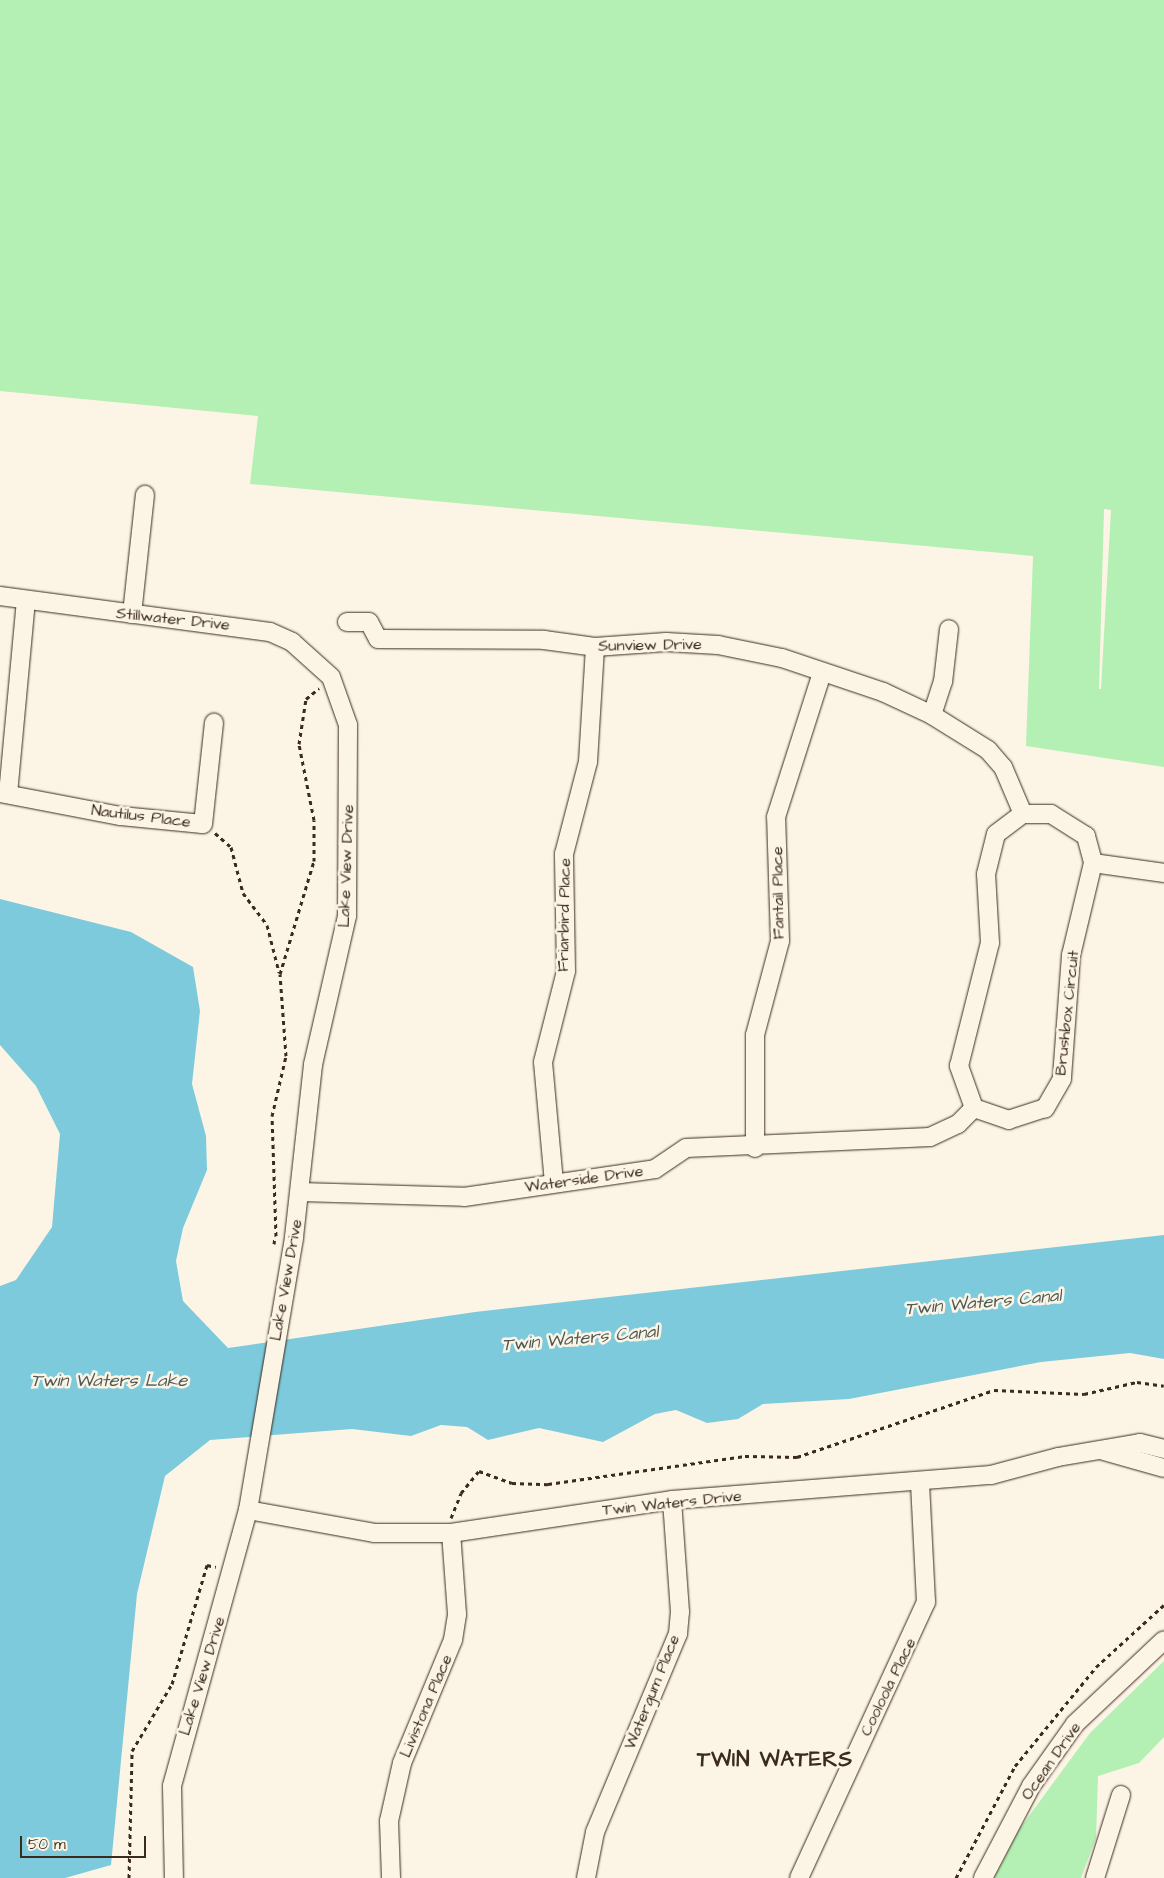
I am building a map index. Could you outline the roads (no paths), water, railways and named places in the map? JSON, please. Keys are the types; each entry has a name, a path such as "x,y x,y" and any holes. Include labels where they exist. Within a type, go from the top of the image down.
{"street":[{"path":"132,614 145,495"},
{"name":"Stillwater Drive","path":"0,596 26,601 270,632 292,642 331,678"},
{"name":"Nautilus Place","path":"26,601 4,794 121,816 203,824 214,723"},
{"name":"Sunview Drive","path":"347,622 369,622 378,639 544,640 595,646 666,642 718,645 822,673 883,692 932,714 988,750 1003,767 1023,814"},
{"path":"932,714 943,682 949,629"},
{"name":"Friarbird Place","path":"554,1183 543,1062 566,971 564,854 588,762 595,646"},
{"name":"Fantail Place","path":"755,1148 755,1035 780,942 776,816 822,673"},
{"name":"Lake View Drive","path":"174,1878 169,1815 174,1777 218,1630 248,1510 283,1292 294,1238 313,1065 347,916 348,724 331,678"},
{"path":"974,1108 959,1066 990,944 986,874 996,834 1023,814"},
{"name":"Brushbox Circuit","path":"974,1108 1009,1120 1045,1108 1062,1079 1071,955 1093,863 1086,836 1051,814 1023,814"},
{"path":"1093,863 1164,873"},
{"name":"Waterside Drive","path":"300,1192 464,1197 655,1169 686,1148 755,1148 930,1137 958,1124 974,1108"},
{"name":"Twin Waters Drive","path":"248,1510 374,1533 451,1534 672,1500 920,1484 991,1475 1097,1449 1140,1443 1164,1449"},
{"name":"Twin Waters Drive","path":"1097,1449 1164,1468"},
{"name":"Cooloola Place","path":"799,1878 926,1602 920,1484"},
{"name":"Watergum Place","path":"586,1878 595,1832 678,1634 680,1612 672,1500"},
{"name":"Livistona Place","path":"391,1878 389,1829 402,1763 453,1640 457,1614 451,1534"},
{"name":"Ocean Drive","path":"982,1878 1031,1786 1075,1724 1164,1640"},
{"path":"1095,1878 1122,1795"}],"water":[{"name":"Twin Waters Lake","path":"0,899 131,932 193,967 200,1011 192,1084 206,1136 207,1170 183,1228 176,1261 183,1301 228,1348 475,1312 1164,1235 1164,1359 1130,1353 1041,1362 849,1399 763,1404 738,1419 707,1423 676,1410 655,1414 603,1442 539,1428 488,1440 467,1427 441,1425 411,1436 352,1429 210,1440 165,1476 137,1594 111,1865 65,1878 0,1878 0,1286 16,1280 52,1227 60,1134 36,1086 0,1045"}],"district":[{"name":"TWIN WATERS","path":"775,1760"}],"water label":[{"name":"Twin Waters Canal","path":"983,1303"},
{"name":"Twin Waters Canal","path":"580,1339"}]}
